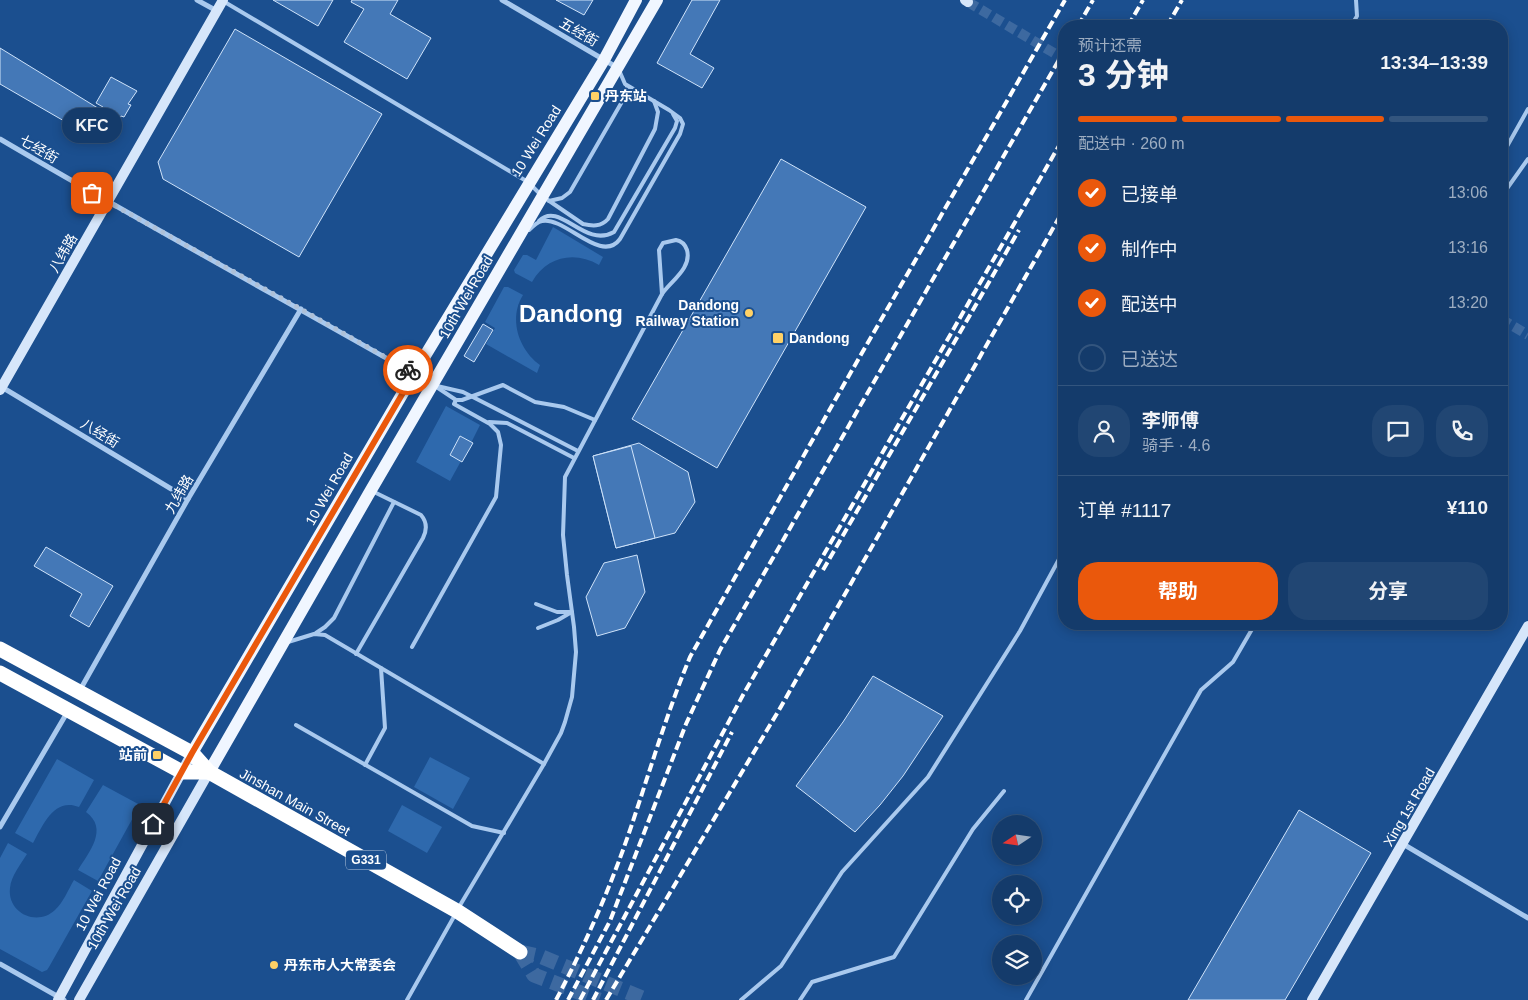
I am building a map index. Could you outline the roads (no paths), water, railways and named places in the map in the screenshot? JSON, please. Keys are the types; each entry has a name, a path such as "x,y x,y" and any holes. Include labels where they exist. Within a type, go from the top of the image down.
{"highway":[{"name":"Jinshan Main Street","path":"0,649 192,753 209,772 457,911 520,952"},
{"name":"Jinshan Main Street","path":"0,672 182,772 209,772"}],"main road":[{"name":"10 Wei Road","path":"192,753 528,182 604,60 636,0"},
{"name":"10th Wei Road","path":"209,772 518,239 546,199 657,0"}],"street":[{"path":"197,0 217,11"},
{"name":"八纬路","path":"1,388 223,0"},
{"name":"五经街","path":"502,0 618,68"},
{"name":"七经街","path":"0,139 433,385"},
{"name":"九纬路","path":"79,693 188,499 301,309"},
{"name":"八经街","path":"1,388 188,499"},
{"name":"Xing 1st Road","path":"1312,1000 1527,629"},
{"path":"0,827 68,711"},
{"name":"10 Wei Road","path":"60,999 192,753"},
{"name":"10th Wei Road","path":"79,1000 209,772"},
{"path":"1403,844 1528,918"},
{"path":"0,964 60,999"}],"lane":[{"path":"223,0 528,182 546,199 583,224 598,226 606,222 655,129 658,112 654,101"},
{"path":"1354,20 1356,16 1356,0"},
{"path":"546,199 562,198 570,192 627,93 627,86 618,68"},
{"path":"538,223 552,222 597,245 609,246 618,242 682,131 682,120 669,110 627,86"},
{"path":"1508,145 1528,109"},
{"path":"518,239 545,217 553,216 592,235 606,235 616,230 675,128 676,118 669,110"},
{"path":"1508,187 1528,159"},
{"path":"407,1000 561,733 572,697 576,652 565,557 564,477 662,294 686,265 688,260 687,250 681,241 665,242 660,247 662,294"},
{"path":"433,385 464,392 578,451"},
{"path":"433,385 456,400 503,386 535,402 564,406 595,420"},
{"path":"412,647 496,497 501,445 498,432 487,422 454,404 456,400"},
{"path":"487,422 507,423 574,458"},
{"path":"356,654 425,534 426,527 423,517 371,490"},
{"path":"314,634 334,618 394,502"},
{"path":"741,1000 781,966 842,872 928,777 1020,631 1058,561"},
{"path":"536,604 557,612 572,612"},
{"path":"538,628 572,612"},
{"path":"1026,1000 1201,690 1233,662 1252,630"},
{"path":"281,645 299,637 314,634 325,635 544,764"},
{"path":"365,765 385,728 381,668"},
{"path":"296,725 472,826 504,833"},
{"path":"800,1000 812,982 894,957 973,829 1004,791"}],"tunnel":[{"path":"968,2 1058,55"},
{"path":"1508,323 1528,335"},
{"path":"520,952 542,957 647,1000"},
{"path":"520,952 534,975 599,1000"}],"railway":[{"path":"556,1000 586,939 613,876 665,723 690,657 1065,0"},
{"path":"1081,20 1093,0"},
{"path":"1131,20 1143,0"},
{"path":"1170,20 1182,0"},
{"path":"568,1000 610,921 686,724 720,650 1058,61"},
{"path":"580,1000 743,695 1058,147"},
{"path":"606,1000 779,710 1058,220"},
{"path":"823,570 1019,230"},
{"path":"593,1000 732,732"}],"place":[{"name":"丹东站","path":"595,96"},
{"name":"KFC","path":"92,193"},
{"name":"Dandong Railway Station","path":"749,313"},
{"name":"Dandong","path":"778,338"},
{"name":"站前","path":"157,755"},
{"name":"丹东市人大常委会","path":"274,965"}],"district":[{"name":"Dandong","path":"571,313"}]}
